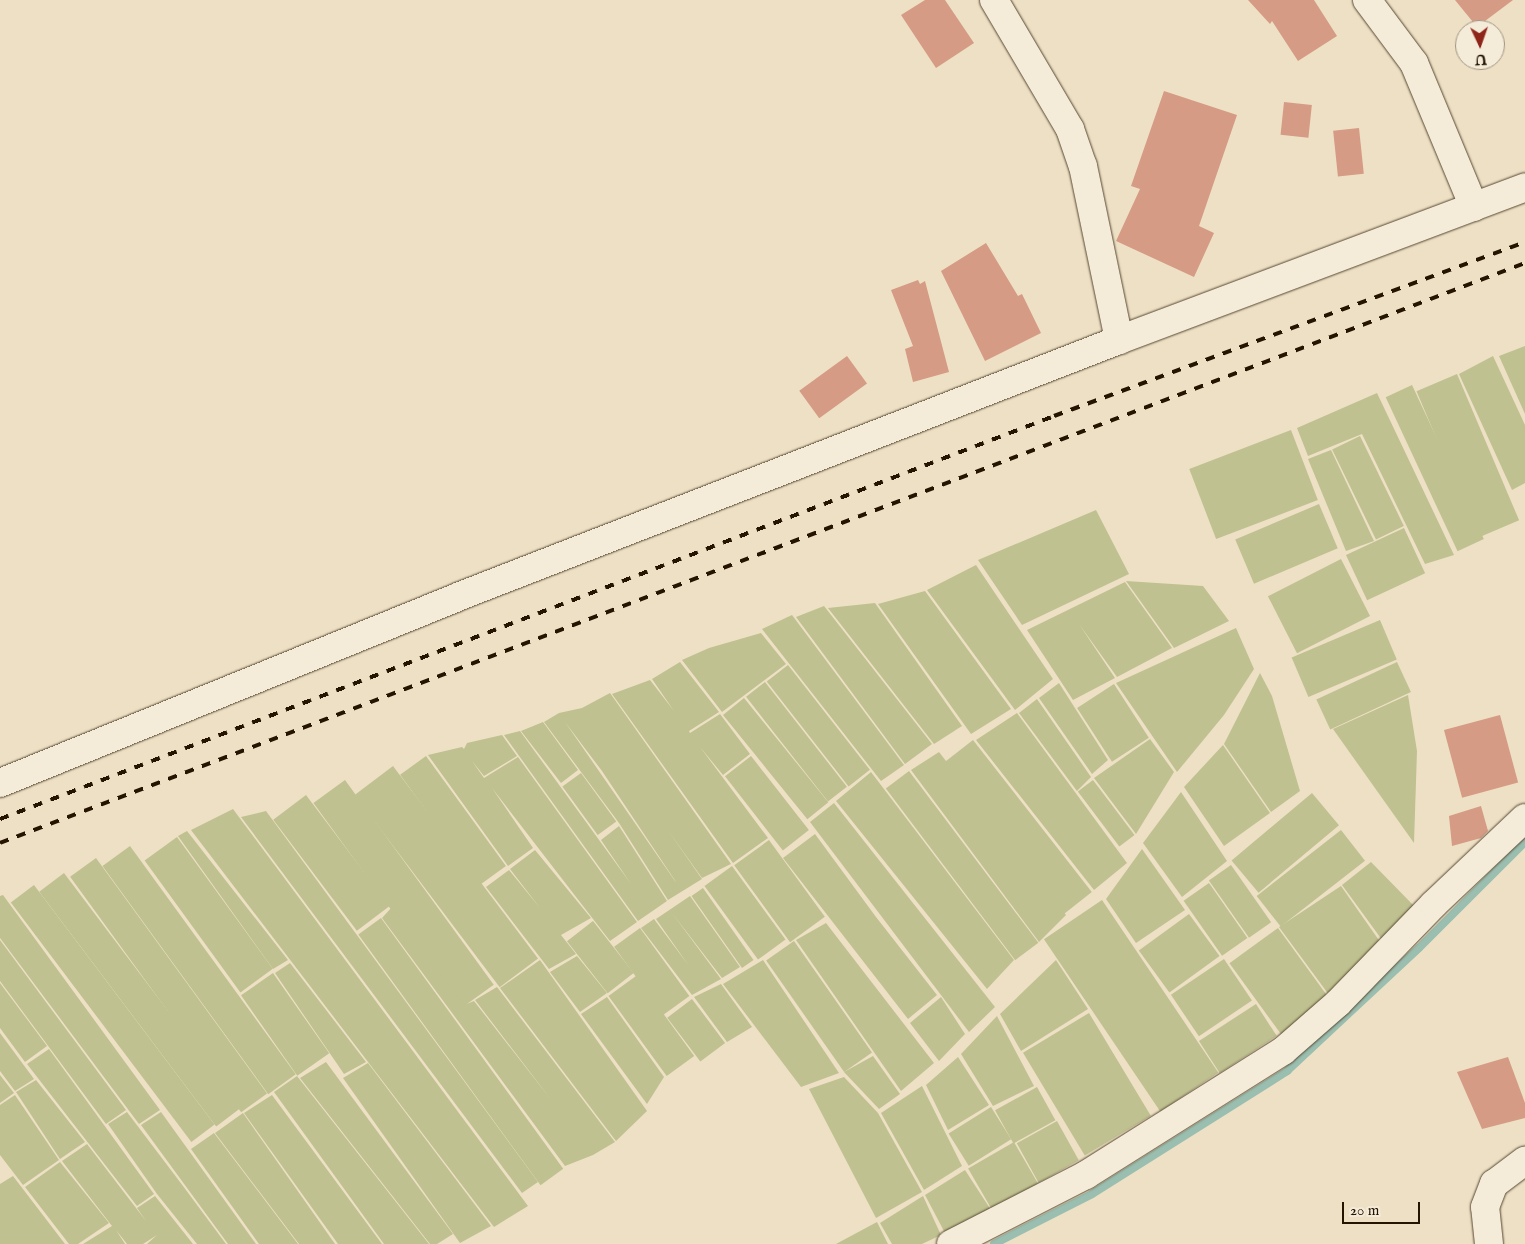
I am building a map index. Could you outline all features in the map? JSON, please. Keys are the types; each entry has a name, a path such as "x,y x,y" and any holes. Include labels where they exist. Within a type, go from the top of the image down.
{"street":[{"path":"994,0 1070,129 1083,166 1119,340"},
{"path":"1367,0 1414,63 1474,207"},
{"path":"0,783 460,596 1119,340 1525,187"},
{"path":"951,1244 1086,1175 1283,1051 1338,1003 1434,904 1525,818"},
{"path":"1489,1244 1486,1206 1494,1184 1525,1161"}],"green space":[{"path":"1525,346 1525,414 1499,356"},
{"path":"1493,356 1525,425 1525,483 1512,490 1459,374"},
{"path":"1457,374 1519,520 1479,538 1416,391"},
{"path":"1412,385 1484,539 1458,551 1386,397"},
{"path":"1377,393 1454,555 1425,564 1362,434 1308,456 1297,428"},
{"path":"1291,430 1318,500 1216,539 1189,469"},
{"path":"1360,436 1404,526 1376,539 1332,450"},
{"path":"1331,450 1374,541 1346,551 1308,459"},
{"path":"1319,504 1338,548 1254,584 1235,540"},
{"path":"1096,510 1129,574 1022,625 978,560"},
{"path":"1404,528 1425,573 1367,600 1346,555"},
{"path":"1341,559 1370,616 1297,653 1268,596"},
{"path":"976,565 1053,679 1015,710 927,590"},
{"path":"1126,581 1203,586 1229,621 1174,648"},
{"path":"1125,582 1172,648 1117,677 1079,624 1115,678 1073,700 1027,630"},
{"path":"925,591 1011,709 971,734 878,604"},
{"path":"875,603 962,726 934,744 828,608"},
{"path":"824,606 932,744 905,764 796,617"},
{"path":"792,615 904,765 881,781 762,629"},
{"path":"1380,620 1397,660 1308,697 1292,658"},
{"path":"1236,628 1254,669 1224,715 1177,772 1116,683"},
{"path":"761,633 786,664 722,712 682,660 709,648"},
{"path":"680,662 719,712 689,731 690,733 720,714 750,754 723,775 700,747 768,838 733,863 612,694 650,680 674,711 652,679"},
{"path":"1397,662 1411,692 1330,730 1316,700"},
{"path":"788,665 870,770 849,786 767,682"},
{"path":"1260,673 1272,696 1300,791 1271,812 1224,744"},
{"path":"765,682 847,787 828,802 746,697"},
{"path":"1059,683 1108,760 1092,774 1039,698"},
{"path":"1114,684 1149,738 1112,762 1077,708"},
{"path":"610,693 731,864 702,878 667,829 702,879 668,900 619,823 544,722 559,713 582,708","holes":["565,722 602,771 676,882"]},
{"path":"1408,695 1417,751 1414,843 1333,729"},
{"path":"744,698 828,802 807,819 723,715"},
{"path":"1037,699 1091,777 1077,791 1019,713"},
{"path":"1017,713 1127,863 1094,890 976,740"},
{"path":"543,722 578,770 561,783 521,731"},
{"path":"520,731 631,884 601,840 619,826 667,901 638,921 504,735"},
{"path":"502,735 517,756 484,776 472,761 484,778 518,757 637,922 610,941 492,788 533,848 508,866 428,755 462,747 464,749 467,743"},
{"path":"1150,739 1174,772 1136,834 1094,778"},
{"path":"973,740 1092,892 1064,914 945,762"},
{"path":"1223,745 1270,813 1224,846 1184,787"},
{"path":"939,752 1066,915 1039,942 911,770"},
{"path":"426,756 506,866 480,885 400,775"},
{"path":"751,756 809,830 783,850 725,776"},
{"path":"393,766 538,958 500,987 355,795"},
{"path":"909,771 1038,943 1015,960 886,788"},
{"path":"871,772 1014,960 987,989 836,801"},
{"path":"581,773 616,822 598,835 562,787"},
{"path":"345,780 494,985 462,1008 313,803"},
{"path":"1093,780 1135,835 1119,847 1078,791"},
{"path":"1181,792 1227,861 1182,897 1143,843"},
{"path":"1312,793 1339,825 1259,893 1232,860"},
{"path":"306,795 390,906 357,931 273,820"},
{"path":"834,803 995,1007 969,1032 810,822"},
{"path":"233,809 528,1206 494,1227 191,830"},
{"path":"266,811 538,1182 522,1193 241,817"},
{"path":"1341,830 1365,861 1281,927 1257,896"},
{"path":"187,831 288,960 273,969 178,836"},
{"path":"815,834 876,917 937,995 908,1019 783,858"},
{"path":"177,837 273,969 240,992 145,861"},
{"path":"769,840 825,917 790,942 734,865"},
{"path":"130,846 296,1074 268,1094 102,866"},
{"path":"1142,849 1185,910 1136,943 1106,899"},
{"path":"535,850 591,918 561,935 576,954 549,969 486,887 509,870 540,908 510,869"},
{"path":"96,858 267,1093 241,1112 70,877"},
{"path":"1371,862 1417,909 1385,944 1342,885"},
{"path":"1231,865 1271,922 1249,938 1209,880"},
{"path":"732,866 785,940 758,960 704,886"},
{"path":"64,873 241,1108 216,1126 39,892"},
{"path":"1209,883 1247,938 1222,956 1184,901"},
{"path":"34,885 215,1125 191,1142 11,902"},
{"path":"1341,886 1383,946 1332,999 1279,927"},
{"path":"703,888 753,960 742,968 692,896"},
{"path":"3,895 160,1110 139,1124 0,938 0,896"},
{"path":"690,896 740,967 722,978 672,913 721,979 692,995 641,928 654,919 689,966 656,919"},
{"path":"1102,900 1218,1072 1160,1112 1044,939"},
{"path":"392,907 464,1005 474,1001 552,1101 475,1000 497,987 615,1142 593,1155 565,1166 382,918"},
{"path":"1189,914 1220,956 1169,993 1139,950"},
{"path":"381,918 563,1169 541,1185 358,934"},
{"path":"593,921 634,973 608,993 567,941"},
{"path":"826,923 934,1063 901,1091 796,940"},
{"path":"640,928 689,996 663,1015 614,947"},
{"path":"1278,928 1330,1000 1282,1035 1229,963"},
{"path":"0,940 126,1110 106,1124 0,981"},
{"path":"794,941 872,1052 844,1072 766,961"},
{"path":"577,956 607,993 580,1012 550,972"},
{"path":"1224,959 1252,1000 1199,1036 1171,995"},
{"path":"540,960 647,1111 616,1141 500,988"},
{"path":"763,960 839,1073 801,1087 723,984"},
{"path":"1056,960 1088,1009 1021,1051 1000,1014"},
{"path":"290,963 366,1062 344,1074 275,973"},
{"path":"273,973 329,1053 297,1076 241,995"},
{"path":"636,976 694,1056 667,1076 608,996"},
{"path":"0,983 47,1046 25,1062 0,1028"},
{"path":"721,984 752,1027 727,1042 694,997"},
{"path":"607,997 664,1077 647,1104 581,1014"},
{"path":"941,997 965,1034 939,1061 910,1023"},
{"path":"692,999 725,1043 700,1062 667,1018"},
{"path":"1256,1004 1277,1036 1220,1073 1199,1041"},
{"path":"1089,1013 1151,1116 1085,1156 1023,1053"},
{"path":"997,1016 1034,1086 993,1106 961,1054"},
{"path":"0,1033 34,1079 15,1091 0,1071"},
{"path":"49,1049 154,1194 137,1206 27,1064"},
{"path":"873,1056 900,1094 879,1109 844,1072"},
{"path":"958,1057 989,1105 948,1130 926,1085"},
{"path":"326,1062 453,1234 437,1244 430,1244 300,1078"},
{"path":"368,1063 491,1226 460,1243 343,1078"},
{"path":"0,1075 14,1093 0,1103"},
{"path":"297,1076 429,1244 384,1244 274,1092"},
{"path":"844,1077 878,1113 922,1192 876,1218 809,1089"},
{"path":"36,1080 85,1142 60,1159 16,1092"},
{"path":"922,1086 962,1166 924,1190 881,1113"},
{"path":"1037,1087 1055,1120 1013,1144 995,1110"},
{"path":"15,1095 59,1160 23,1185 0,1155 0,1105"},
{"path":"272,1095 382,1244 338,1244 244,1113"},
{"path":"991,1107 1011,1139 969,1166 949,1133"},
{"path":"127,1112 226,1244 197,1244 157,1194 108,1124"},
{"path":"161,1112 256,1244 228,1244 141,1125"},
{"path":"243,1113 335,1244 299,1244 215,1133"},
{"path":"1057,1121 1079,1160 1039,1183 1017,1143"},
{"path":"214,1133 298,1244 259,1244 191,1149"},
{"path":"1014,1142 1038,1184 992,1210 968,1168"},
{"path":"87,1144 146,1221 137,1208 155,1196 193,1244 147,1244 157,1235 143,1244 127,1244 116,1230 125,1244 83,1244 112,1226 62,1161"},
{"path":"60,1162 109,1223 78,1244 69,1244 25,1187"},
{"path":"965,1170 991,1210 945,1233 925,1195"},
{"path":"13,1176 65,1244 0,1244 0,1184"},
{"path":"923,1196 941,1235 922,1244 892,1244 880,1223"},
{"path":"877,1222 888,1244 836,1244"}],"building":[{"path":"925,0 945,0 974,43 936,68 901,15"},
{"path":"1248,0 1314,0 1337,36 1298,61 1272,21 1270,24"},
{"path":"1455,0 1513,0 1486,20 1471,20"},
{"path":"1164,91 1237,115 1199,226 1214,233 1194,277 1116,241 1140,189 1131,186"},
{"path":"1284,102 1312,105 1308,138 1281,135"},
{"path":"1359,128 1364,174 1338,176 1333,131"},
{"path":"986,243 1018,296 1022,294 1041,333 985,361 941,271"},
{"path":"918,280 920,284 925,281 949,372 913,382 905,349 913,346 891,290"},
{"path":"847,356 867,384 819,418 799,391"},
{"path":"1500,715 1518,783 1462,798 1444,730"},
{"path":"1481,806 1488,831 1481,838 1452,846 1449,816"},
{"path":"1508,1057 1525,1103 1525,1118 1482,1129 1457,1072"}],"waterway":[{"path":"994,1244 1092,1194 1287,1071 1419,948 1525,842"}],"railway":[{"path":"0,819 1054,416 1525,242"},
{"path":"0,843 1525,263"}]}
